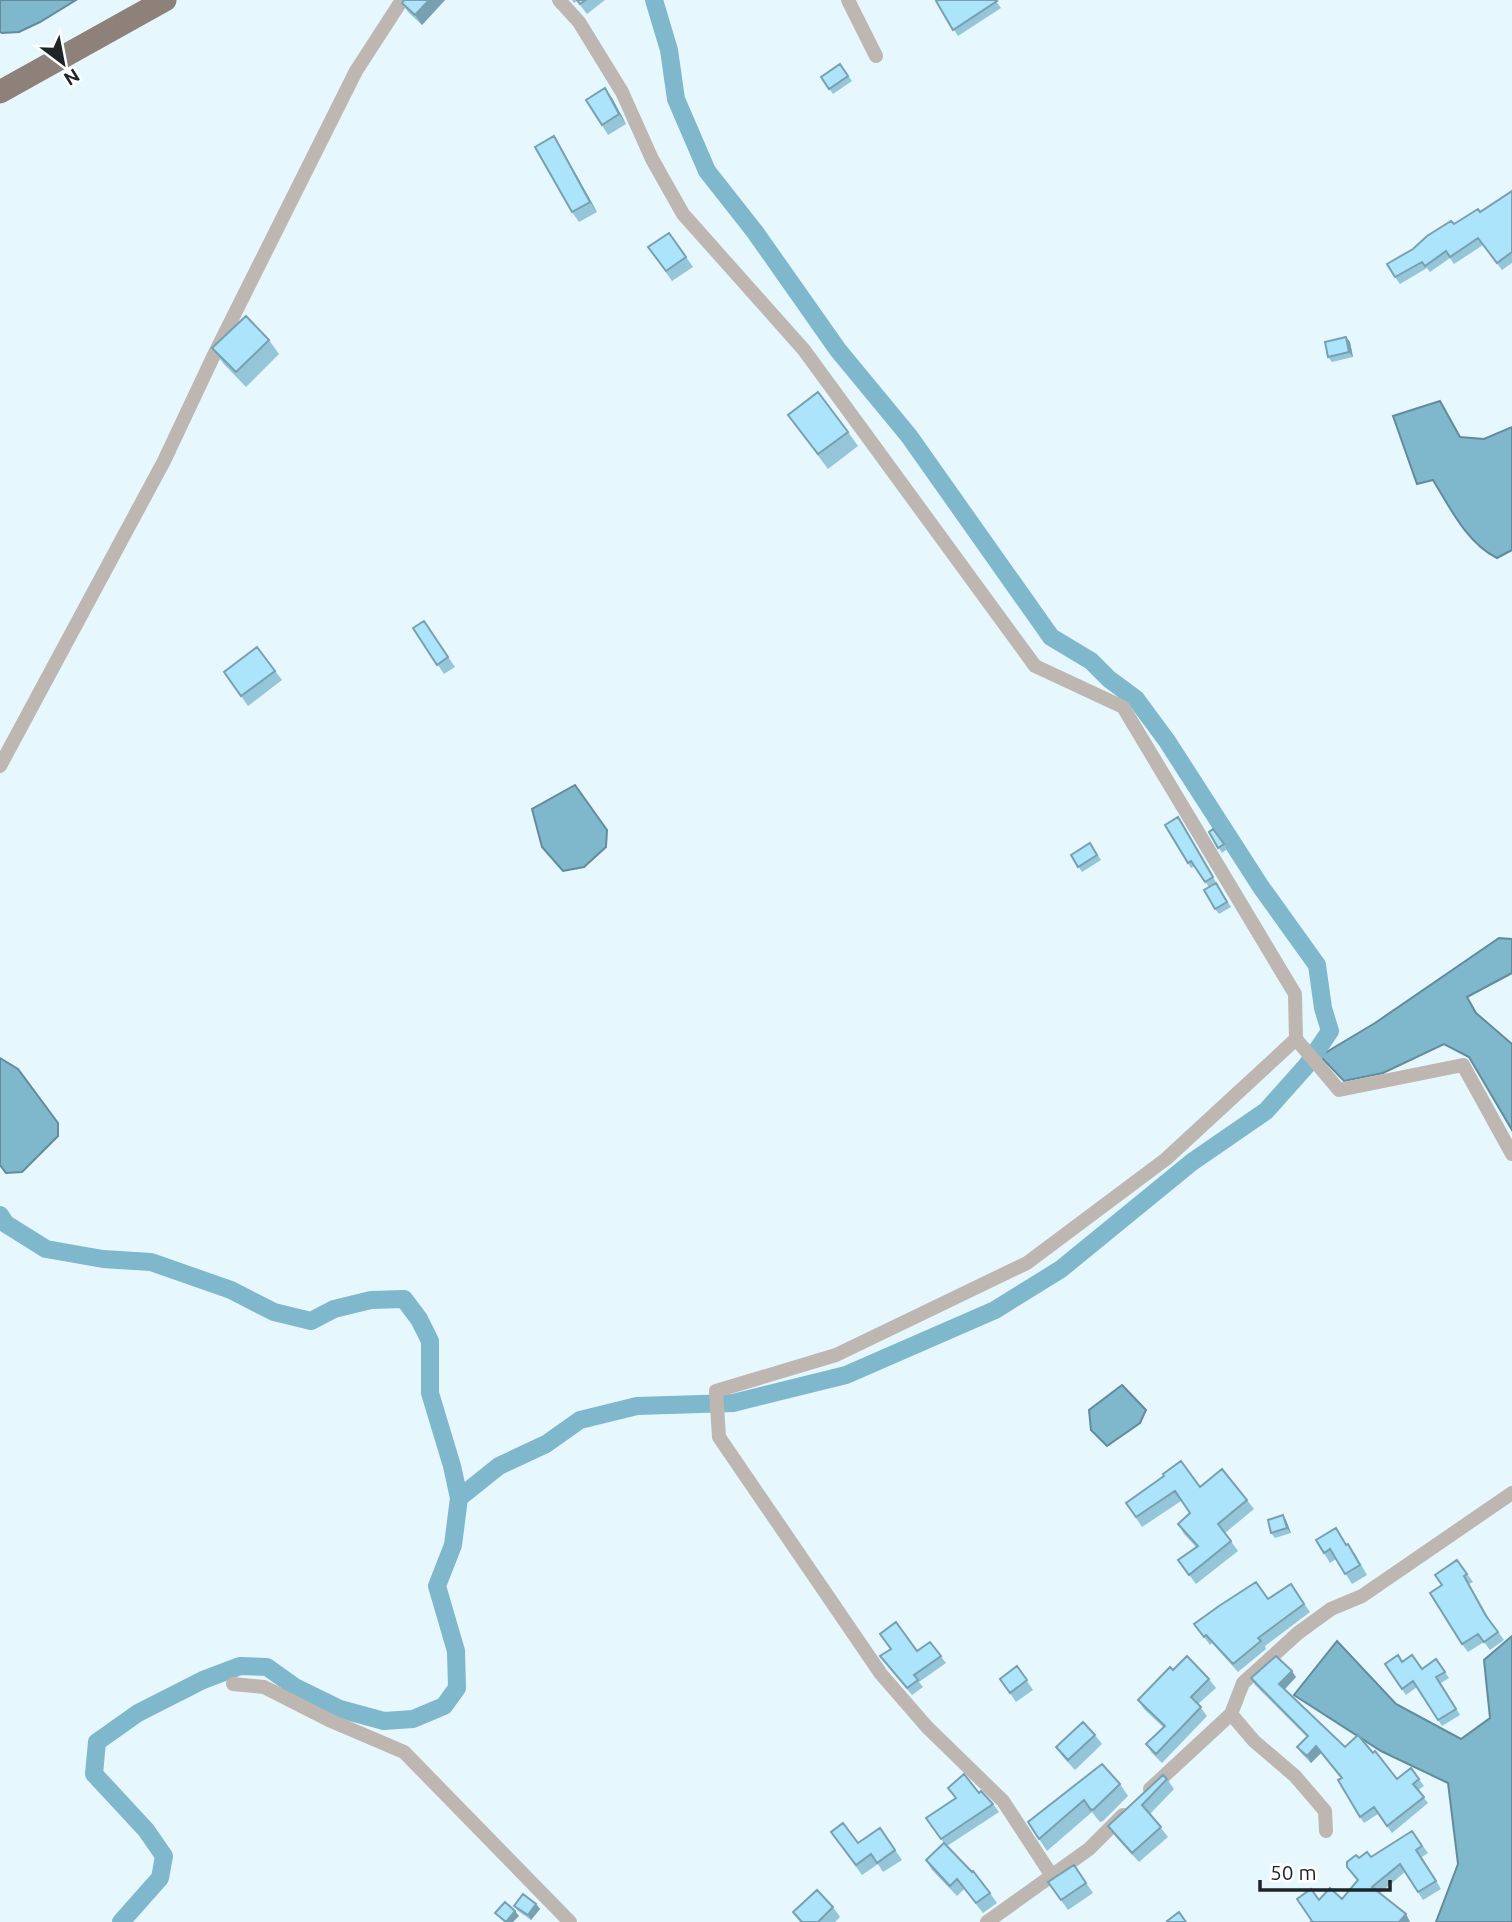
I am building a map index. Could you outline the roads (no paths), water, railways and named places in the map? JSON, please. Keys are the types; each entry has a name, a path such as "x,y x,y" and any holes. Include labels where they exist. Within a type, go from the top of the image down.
{"main road":[{"path":"0,92 164,0"}],"street":[{"path":"0,766 164,461 356,71 402,0"},
{"path":"559,0 579,22 622,92 652,159 683,214 804,349 1035,666 1123,707 1295,994 1296,1039 1339,1090 1463,1065 1512,1154"},
{"path":"848,0 876,56"},
{"path":"1052,1876 1003,1801 927,1727 881,1674 719,1437 716,1391 836,1355 1027,1263 1166,1159 1296,1039"},
{"path":"987,1922 1090,1849 1118,1819 1231,1714 1243,1683 1298,1633 1331,1609 1362,1596 1512,1493"},
{"path":"233,1684 264,1687 330,1720 404,1752 570,1922"},
{"path":"1231,1714 1254,1741 1295,1776 1325,1811 1326,1830"}],"water":[{"path":"0,0 76,0 19,32 2,33"},
{"path":"1440,401 1460,437 1484,439 1512,427 1512,550 1497,558 1468,534 1433,480 1417,484 1393,416"},
{"path":"575,785 607,830 606,847 584,867 563,871 542,847 532,809"},
{"path":"1499,938 1512,939 1512,973 1467,997 1476,1013 1512,1044 1512,1130 1469,1057 1444,1044 1383,1073 1344,1081 1320,1056 1375,1023"},
{"path":"0,1058 18,1069 58,1123 58,1136 22,1172 6,1173 0,1165"},
{"path":"1122,1385 1146,1410 1140,1423 1107,1446 1091,1430 1089,1410"},
{"path":"1512,1636 1512,1922 1436,1922 1458,1864 1448,1783 1381,1751 1294,1695 1337,1641 1396,1704 1461,1739 1490,1718 1484,1660"}],"waterway":[{"path":"459,1498 499,1466 546,1444 580,1420 637,1406 733,1403 846,1375 995,1310 1061,1269 1192,1162 1266,1111 1307,1065 1330,1031 1323,1008 1317,965 1261,887 1167,741 1136,699 1109,679 1091,661 1051,637 909,436 838,350 755,232 707,171 676,99 669,50 654,0"},
{"path":"0,1215 6,1224 46,1249 103,1259 151,1262 231,1290 274,1312 311,1321 334,1309 371,1300 404,1299 419,1319 430,1341 430,1393 459,1498 453,1545 437,1586 456,1651 457,1688 444,1706 413,1719 384,1721 340,1709 295,1687 267,1667 240,1666 203,1680 138,1713 97,1742 94,1774 146,1830 164,1856 160,1878 121,1922"}]}
